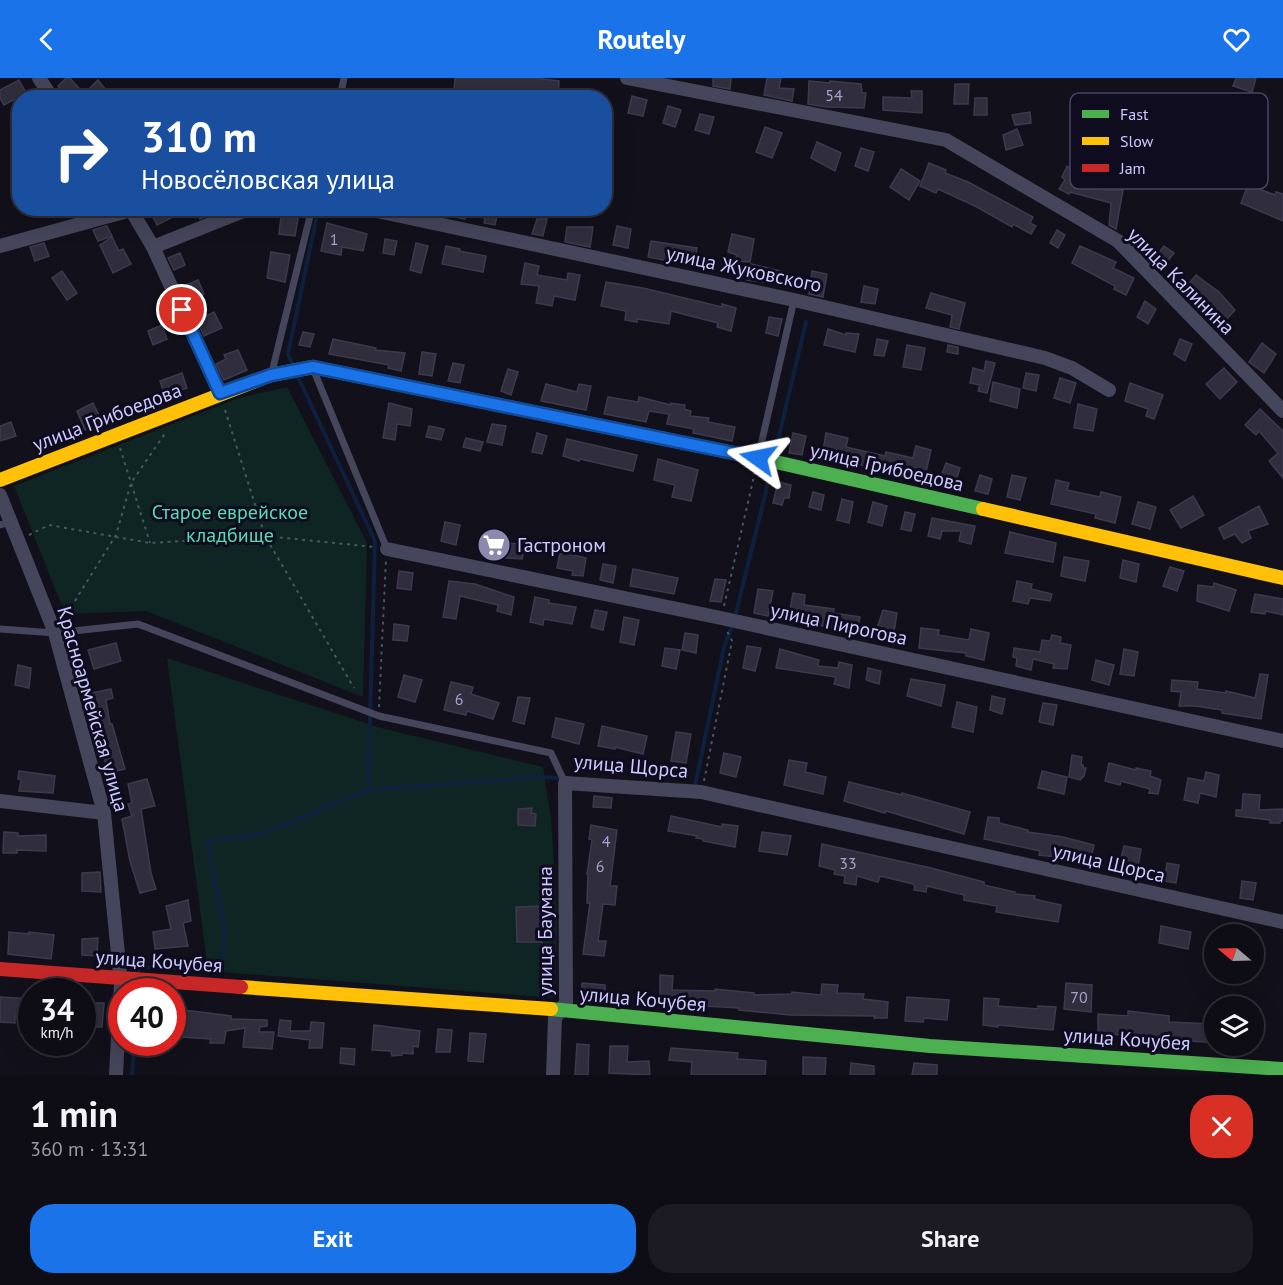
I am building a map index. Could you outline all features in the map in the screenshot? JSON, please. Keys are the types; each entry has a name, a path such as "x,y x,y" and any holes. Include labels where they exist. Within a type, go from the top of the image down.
{"street":[{"name":"улица Калинина","path":"627,78 946,140 1118,241 1283,411"},
{"path":"0,246 105,216"},
{"path":"134,216 153,247 220,393"},
{"path":"153,247 231,216"},
{"name":"улица Жуковского","path":"400,216 794,300 1045,358 1072,368 1109,390"},
{"name":"улица Грибоедова","path":"0,480 220,393 271,375 313,367 758,458 1283,578"},
{"name":"Красноармейская улица","path":"0,495 5,523 18,541 55,633 104,813 121,977 116,1075"},
{"name":"улица Пирогова","path":"387,549 721,618 1283,741"},
{"name":"улица Щорса","path":"565,783 701,792 1283,922"},
{"name":"улица Баумана","path":"553,1075 555,1018 566,1003 565,783"},
{"path":"0,801 104,813"},
{"name":"улица Кочубея","path":"0,969 560,1010 930,1046 1283,1069"}],"lane":[{"path":"271,375 310,216"},
{"path":"758,458 794,300"},
{"path":"313,367 387,549"},
{"name":"улица Щорса","path":"0,629 55,633 138,624 379,716 551,753 565,783"}],"path":[{"path":"220,393 265,536 354,688"},
{"path":"55,633 116,535 131,483 170,428"},
{"path":"116,435 150,543"},
{"path":"18,541 49,525 116,535 150,543 265,536 387,549 379,716"}],"green space":[{"name":"Старое еврейское кладбище","path":"287,387 367,543 363,697 146,611 65,614 14,486 239,398"},
{"path":"167,658 381,728 543,767 551,818 557,915 555,998 208,971"}],"building":[{"path":"66,78 70,78 80,90 61,90 58,86"},
{"path":"455,78 536,78 559,81 558,90 454,90"},
{"path":"713,78 731,78 730,89 713,86"},
{"path":"767,78 781,78 779,88 794,89 792,101 764,95"},
{"path":"1236,78 1256,78 1252,92 1233,86"},
{"path":"19,80 24,90 12,90 12,101 4,105 0,98 0,90"},
{"path":"98,80 106,90 88,90"},
{"path":"809,81 861,84 862,93 866,93 864,108 808,104"},
{"path":"955,84 969,84 968,104 954,104"},
{"path":"911,91 922,91 922,113 883,110 883,97 912,98"},
{"path":"632,96 647,100 643,116 628,113"},
{"path":"975,98 987,98 987,115 974,115"},
{"path":"668,106 681,110 675,127 663,123"},
{"path":"1030,112 1031,123 1015,125 1012,115"},
{"path":"700,114 714,117 709,134 695,130"},
{"path":"765,127 782,133 772,158 756,152"},
{"path":"1017,129 1023,145 1006,150 1003,135"},
{"path":"817,142 841,153 835,171 811,158"},
{"path":"861,148 874,152 868,171 855,166"},
{"path":"929,163 1033,217 1030,223 1036,226 1031,234 1013,224 1012,227 977,207 938,189 936,193 920,186"},
{"path":"1067,166 1070,168 1070,189 1123,190 1116,229 1109,225 1111,203 1070,192 1069,194 1059,189 1065,180 1062,177"},
{"path":"901,169 920,181 909,200 890,187"},
{"path":"1246,189 1259,189 1275,195 1276,192 1283,194 1283,221 1241,203"},
{"path":"152,216 170,216 171,218 157,225"},
{"path":"281,216 298,218 295,236 279,234"},
{"path":"476,216 497,216 495,225 484,223 485,218"},
{"path":"537,219 547,219 543,236 532,234"},
{"path":"327,223 367,234 363,251 342,247 341,255 321,251"},
{"path":"107,226 112,236 98,241 93,230"},
{"path":"617,226 631,229 628,248 613,245"},
{"path":"567,227 593,227 590,247 565,242"},
{"path":"1057,230 1065,235 1058,248 1050,243"},
{"path":"732,234 754,239 750,262 735,261 737,255 728,252"},
{"path":"112,237 119,251 123,249 131,264 113,273 100,245"},
{"path":"385,239 397,241 394,255 383,253"},
{"path":"651,241 697,248 694,266 648,257"},
{"path":"44,243 49,256 35,261 30,247"},
{"path":"416,243 428,246 421,273 410,270"},
{"path":"446,246 486,256 483,272 442,264"},
{"path":"1080,246 1116,262 1113,268 1134,278 1126,295 1114,289 1115,286 1072,263"},
{"path":"1164,246 1174,253 1160,271 1151,263"},
{"path":"271,252 290,255 285,282 267,278"},
{"path":"180,253 185,265 174,270 168,258"},
{"path":"525,263 539,266 537,275 567,280 568,273 580,275 575,300 554,296 552,306 536,303 539,286 521,284"},
{"path":"751,264 781,271 778,284 747,280"},
{"path":"62,271 77,293 67,300 52,278"},
{"path":"812,271 827,274 823,297 809,294"},
{"path":"1196,275 1219,292 1235,310 1225,321 1199,295 1194,301 1182,292"},
{"path":"198,280 204,294 188,302 181,287"},
{"path":"606,282 736,308 731,331 717,327 718,323 671,311 669,324 637,319 637,322 625,320 626,311 601,306"},
{"path":"864,286 878,289 875,304 861,302"},
{"path":"931,293 965,303 959,329 950,327 952,315 926,308"},
{"path":"1145,301 1156,309 1148,324 1137,317"},
{"path":"214,312 222,328 204,336 197,321"},
{"path":"769,317 782,319 778,336 766,333"},
{"path":"162,325 167,339 153,345 148,331"},
{"path":"828,329 846,335 846,333 859,334 855,352 824,345"},
{"path":"303,332 314,334 310,347 299,345"},
{"path":"333,339 376,348 375,350 405,353 401,371 388,368 389,365 329,354"},
{"path":"877,339 888,341 884,356 874,355"},
{"path":"1180,339 1192,344 1185,361 1174,354"},
{"path":"1262,343 1276,354 1264,373 1249,362"},
{"path":"907,345 925,348 921,370 903,367"},
{"path":"948,345 958,347 958,354 947,352"},
{"path":"238,350 247,370 224,380 216,364 226,359 224,355"},
{"path":"422,352 436,354 432,376 419,374"},
{"path":"986,361 995,363 987,393 978,391 980,385 970,383 973,368 984,371"},
{"path":"453,363 464,365 460,383 448,381"},
{"path":"1224,368 1237,382 1220,399 1206,384"},
{"path":"508,369 518,372 511,395 501,391"},
{"path":"182,373 187,388 165,396 160,381"},
{"path":"1026,373 1039,375 1036,391 1023,388"},
{"path":"1060,378 1076,383 1070,403 1054,398"},
{"path":"993,382 1020,389 1017,408 990,401"},
{"path":"1130,383 1163,395 1154,419 1146,416 1148,409 1125,401"},
{"path":"546,384 577,392 579,384 591,386 586,410 541,401"},
{"path":"608,397 638,402 639,397 671,405 671,403 685,405 684,409 691,411 690,416 709,418 708,422 735,427 732,441 693,433 694,429 667,424 669,414 649,411 646,422 604,414"},
{"path":"93,403 103,423 85,430 77,411"},
{"path":"389,403 412,409 410,426 397,424 395,440 383,438"},
{"path":"1078,404 1097,409 1093,431 1074,428"},
{"path":"1260,409 1283,431 1283,478 1269,461 1278,453 1259,431 1256,435 1245,425"},
{"path":"11,422 16,436 0,441 0,426"},
{"path":"492,424 506,426 502,445 487,442"},
{"path":"429,426 444,429 441,440 426,437"},
{"path":"537,433 547,436 542,454 532,452"},
{"path":"793,433 806,436 802,455 789,453"},
{"path":"826,433 848,438 846,447 885,456 886,452 913,458 916,446 931,450 925,476 898,470 897,474 822,457"},
{"path":"466,438 483,442 480,451 463,447"},
{"path":"567,439 637,455 633,471 563,456"},
{"path":"658,459 698,470 691,501 672,497 675,485 654,480"},
{"path":"946,463 960,468 954,486 939,481"},
{"path":"980,475 992,479 988,494 975,491"},
{"path":"1012,475 1026,478 1020,500 1007,497"},
{"path":"1056,480 1069,483 1067,490 1100,497 1101,492 1121,497 1115,523 1095,518 1096,514 1051,504"},
{"path":"778,482 791,485 789,498 784,498 782,505 773,503"},
{"path":"813,492 824,495 821,510 809,507"},
{"path":"1193,496 1204,515 1181,528 1170,510"},
{"path":"842,499 853,502 849,523 837,520"},
{"path":"873,502 887,506 882,526 868,522"},
{"path":"1138,502 1156,507 1150,529 1132,524"},
{"path":"1259,506 1268,524 1248,531 1251,538 1242,543 1235,534 1224,539 1219,528"},
{"path":"905,512 915,514 911,531 901,529"},
{"path":"932,518 975,526 971,544 959,541 961,531 942,531 940,539 928,536"},
{"path":"445,522 460,525 456,545 441,541"},
{"path":"1010,532 1056,543 1053,562 1005,553"},
{"path":"487,534 502,538 501,543 525,544 522,559 482,554"},
{"path":"561,547 574,549 573,555 586,558 583,576 572,575 573,571 557,568"},
{"path":"1064,557 1089,561 1085,581 1061,576"},
{"path":"1123,560 1139,564 1136,582 1120,578"},
{"path":"603,564 616,566 613,583 600,580"},
{"path":"1170,567 1184,571 1177,591 1163,586"},
{"path":"633,569 678,578 674,594 630,586"},
{"path":"399,571 413,573 411,590 397,588"},
{"path":"715,579 726,580 721,602 710,601"},
{"path":"449,581 475,584 514,597 511,615 497,611 498,605 460,596 456,619 443,617"},
{"path":"1017,581 1032,584 1031,589 1052,594 1050,601 1030,598 1028,604 1013,601"},
{"path":"1214,583 1236,590 1229,611 1197,601 1198,585 1213,587"},
{"path":"758,589 773,591 768,616 754,613"},
{"path":"793,593 805,595 804,605 834,609 833,613 860,617 857,633 818,625 818,620 789,615"},
{"path":"1255,594 1283,599 1283,615 1266,611 1265,614 1251,612"},
{"path":"535,597 549,600 549,603 576,607 572,624 544,619 543,625 530,622"},
{"path":"595,610 607,612 603,630 591,627"},
{"path":"883,610 897,613 893,638 875,634"},
{"path":"624,617 639,620 634,645 620,642"},
{"path":"394,624 409,626 407,641 393,640"},
{"path":"921,628 939,630 938,635 969,640 971,629 989,633 984,660 966,656 966,653 919,648"},
{"path":"685,633 698,635 696,653 682,650"},
{"path":"1052,635 1061,637 1060,643 1071,645 1067,669 1053,668 1054,664 1033,659 1031,670 1016,666 1017,658 1013,657 1014,648 1040,652 1042,640 1050,641"},
{"path":"116,643 121,661 94,669 88,650"},
{"path":"747,646 761,648 755,671 743,668"},
{"path":"665,648 680,650 676,669 662,666"},
{"path":"780,649 819,660 818,666 838,668 839,662 852,665 849,688 834,684 836,677 776,668"},
{"path":"1124,649 1138,652 1134,676 1120,674"},
{"path":"1096,660 1114,665 1109,685 1092,680"},
{"path":"18,665 31,668 29,688 15,685"},
{"path":"868,668 881,671 879,684 866,680"},
{"path":"1260,674 1268,675 1261,719 1222,713 1222,710 1179,706 1181,692 1171,691 1172,680 1198,682 1197,689 1226,693 1226,691 1255,698"},
{"path":"404,675 422,680 415,702 398,697"},
{"path":"911,679 945,685 941,706 907,696"},
{"path":"451,682 473,687 471,694 499,703 493,719 467,711 466,715 444,710"},
{"path":"111,689 113,698 106,700 110,724 112,724 125,769 108,773 87,694"},
{"path":"992,696 1005,699 1002,714 990,710"},
{"path":"518,697 530,698 524,724 513,721"},
{"path":"957,702 977,707 973,732 952,727"},
{"path":"1043,703 1057,705 1053,725 1039,722"},
{"path":"556,718 584,724 579,744 552,737"},
{"path":"602,726 647,736 643,754 615,747 615,749 598,746"},
{"path":"676,732 691,734 686,763 671,761"},
{"path":"724,753 741,757 736,777 720,773"},
{"path":"1072,755 1082,757 1081,765 1086,768 1080,780 1069,777"},
{"path":"789,760 807,763 805,772 826,777 823,794 784,785"},
{"path":"1109,763 1136,770 1136,768 1151,771 1150,776 1161,780 1158,794 1149,793 1150,789 1121,781 1120,785 1105,781"},
{"path":"19,771 55,776 53,793 19,791 21,780 18,779"},
{"path":"1042,771 1067,777 1064,794 1038,788"},
{"path":"1206,772 1219,775 1216,797 1200,793 1198,803 1184,800 1188,778 1204,781"},
{"path":"147,779 155,806 141,809 151,873 156,889 140,893 130,861 122,819 132,816 128,804 132,803 128,784"},
{"path":"849,782 902,795 902,793 970,812 964,834 844,801"},
{"path":"1243,794 1260,795 1259,810 1283,809 1283,821 1270,823 1270,820 1236,816 1236,810 1242,810"},
{"path":"594,796 612,798 611,808 593,807"},
{"path":"532,808 531,813 536,814 535,826 518,825 518,809"},
{"path":"671,816 722,827 722,824 738,826 735,847 703,841 703,839 696,838 697,836 668,831"},
{"path":"988,817 999,818 999,823 1028,830 1028,832 1063,837 1094,845 1090,863 1056,855 1056,857 1039,855 1040,851 984,839"},
{"path":"591,825 617,830 610,886 617,886 615,905 603,904 598,941 606,941 604,956 583,954 590,903 587,903 587,874 592,840 589,839"},
{"path":"4,832 18,833 18,836 46,835 46,851 17,850 17,853 3,853"},
{"path":"762,832 791,836 787,855 759,851"},
{"path":"822,844 931,868 984,882 984,885 1015,892 1015,894 1035,896 1034,899 1061,905 1058,922 996,912 997,906 964,900 964,895 927,886 926,892 914,890 913,884 880,876 878,882 857,876 856,885 844,883 845,876 834,874 835,870 819,866"},
{"path":"1124,846 1141,849 1137,872 1122,869 1124,862 1120,862"},
{"path":"1167,863 1179,865 1176,883 1164,881"},
{"path":"100,872 101,892 82,891 82,873"},
{"path":"1242,881 1256,883 1253,900 1240,898"},
{"path":"188,900 191,921 183,923 188,946 155,949 153,932 171,929 166,906"},
{"path":"542,906 542,942 517,942 516,907"},
{"path":"1161,926 1191,932 1188,949 1159,943"},
{"path":"9,932 54,935 51,959 8,954"},
{"path":"98,938 97,956 82,955 82,939"},
{"path":"660,975 673,976 672,990 715,991 715,989 754,993 754,995 792,994 792,992 821,995 822,984 838,985 837,993 864,994 863,999 888,1002 887,1018 790,1015 739,1010 739,1008 687,1005 687,1003 660,1003"},
{"path":"582,983 605,985 605,997 581,996"},
{"path":"1066,983 1092,985 1091,1012 1064,1009"},
{"path":"0,997 18,998 18,1016 15,1016 15,1023 0,1022"},
{"path":"907,997 949,1000 947,1020 924,1018 923,1022 905,1021"},
{"path":"984,998 999,999 998,1006 1038,1009 1038,1006 1056,1007 1053,1030 983,1025"},
{"path":"96,1003 104,1003 102,1027 96,1027"},
{"path":"186,1010 231,1016 231,1019 267,1020 267,1026 260,1027 259,1032 274,1032 272,1049 243,1047 245,1028 226,1031 224,1043 210,1043 211,1039 186,1037"},
{"path":"1128,1011 1169,1016 1169,1022 1204,1024 1204,1042 1098,1033 1098,1014 1128,1016"},
{"path":"280,1020 291,1021 290,1031 310,1031 311,1022 324,1023 322,1048 309,1048 310,1040 278,1036"},
{"path":"374,1025 420,1031 418,1047 413,1046 413,1054 402,1053 402,1055 392,1056 391,1051 372,1050"},
{"path":"438,1029 452,1030 450,1052 436,1052"},
{"path":"470,1033 486,1034 483,1062 468,1061"},
{"path":"577,1044 589,1045 588,1075 575,1075"},
{"path":"610,1046 628,1046 627,1062 649,1061 650,1075 609,1073"},
{"path":"341,1048 355,1049 354,1065 340,1063"},
{"path":"671,1048 738,1053 737,1059 766,1061 765,1075 691,1075 692,1062 669,1060"},
{"path":"803,1057 826,1058 825,1075 803,1075"},
{"path":"851,1063 874,1066 874,1075 850,1075"},
{"path":"914,1063 937,1065 937,1075 912,1075"}],"waterway":[{"path":"293,365 288,354 316,220"},
{"path":"774,457 806,322"},
{"path":"138,975 138,967 221,969 225,932 207,841 261,834 368,790 375,541 297,375"},
{"path":"735,617 772,467"},
{"path":"692,786 695,786 724,647 733,624"},
{"path":"368,790 539,777 561,778"},
{"path":"132,1075 134,1056"}],"traffic: fast":[{"path":"253,382 271,375 313,367 758,458 983,509"},
{"path":"551,1009 930,1046 1283,1069"}],"traffic: slow":[{"path":"0,480 253,382"},
{"path":"983,509 1283,578"},
{"path":"241,987 551,1009"}],"traffic: jam":[{"path":"0,969 241,987"}],"place":[{"name":"Гастроном","path":"494,545"}],"route":[{"path":"182,310 220,393 271,375 313,367 758,458"}]}
